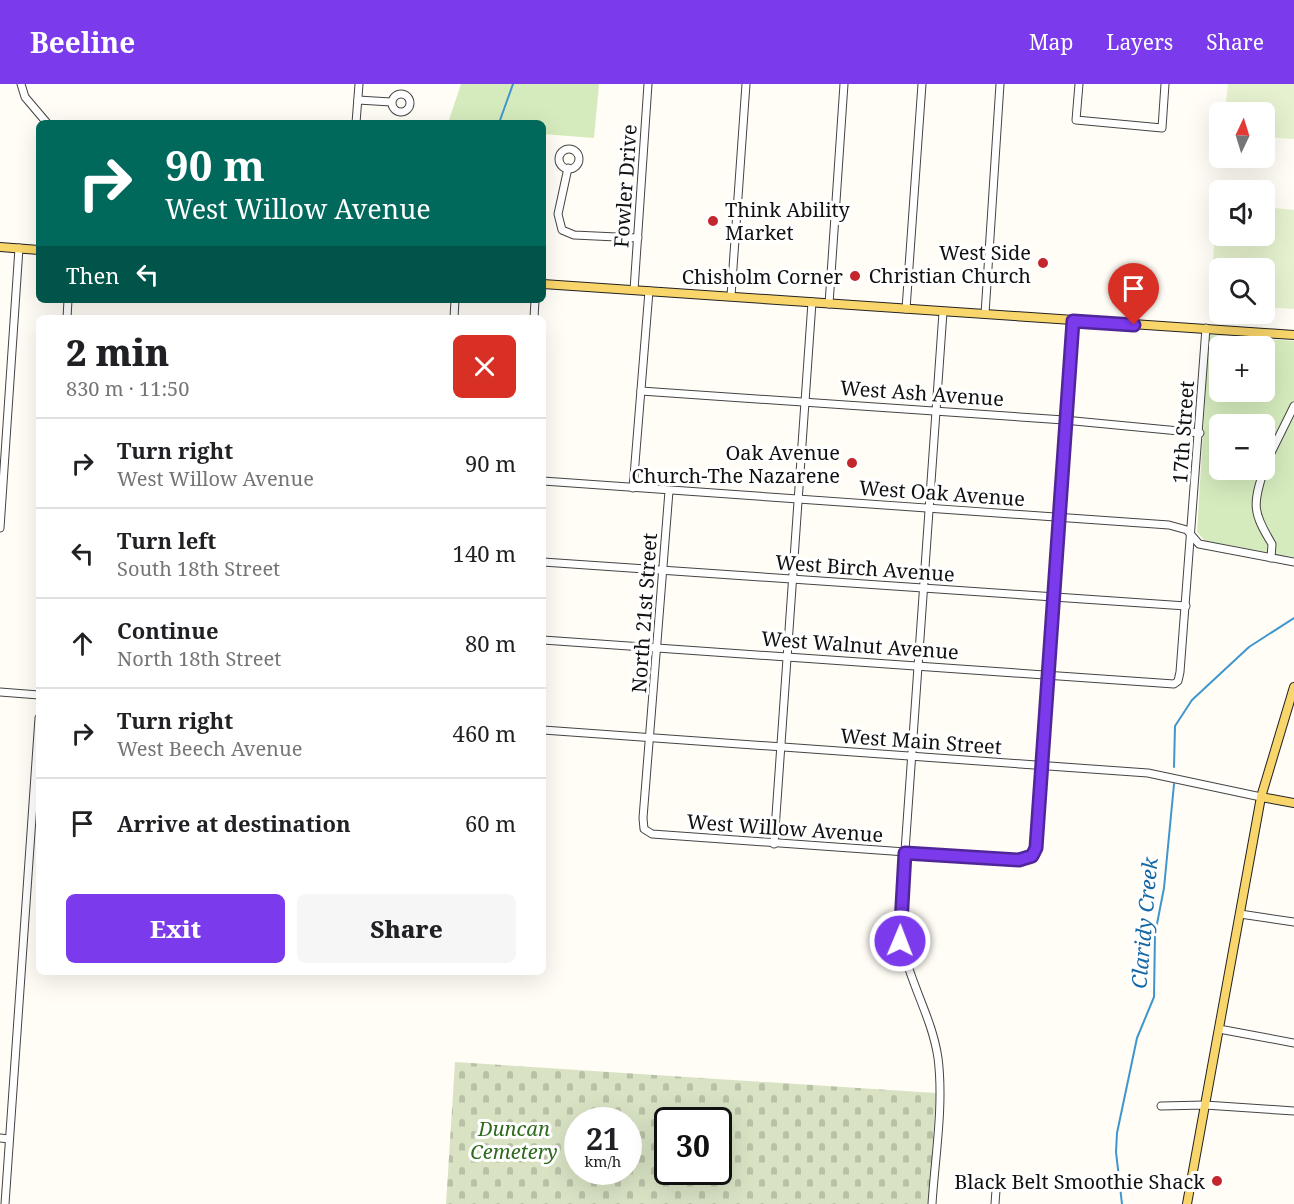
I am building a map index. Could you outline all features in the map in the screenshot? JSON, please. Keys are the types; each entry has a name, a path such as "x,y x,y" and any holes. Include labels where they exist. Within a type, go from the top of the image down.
{"main road":[{"path":"0,247 36,250"},
{"path":"546,284 1294,335"},
{"path":"1187,1204 1261,797 1294,687"},
{"name":"West Main Street","path":"1261,797 1294,803"}],"street":[{"path":"21,84 25,97 44,120"},
{"path":"356,120 359,84"},
{"name":"Fowler Drive","path":"634,290 648,84"},
{"path":"731,297 746,84"},
{"path":"829,304 844,84"},
{"path":"906,309 922,84"},
{"path":"985,314 1000,84"},
{"path":"1079,84 1076,120 1162,128 1165,84"},
{"path":"358,100 391,102"},
{"path":"568,168 558,214 562,230 574,234 638,238"},
{"path":"0,528 19,248"},
{"path":"633,488 649,291"},
{"path":"774,844 812,302"},
{"path":"932,1204 938,1058 932,1033 909,973 900,941 917,665 943,312"},
{"path":"1042,766 1064,420 1073,321"},
{"name":"17th Street","path":"1174,684 1178,681 1180,672 1186,606 1206,328"},
{"name":"West Ash Avenue","path":"641,391 1064,420 1200,433"},
{"path":"1275,445 1294,406"},
{"path":"1262,480 1256,512 1262,531 1272,544 1271,558"},
{"name":"West Oak Avenue","path":"546,481 1168,525 1186,530 1199,544 1294,562"},
{"name":"North 21st Street","path":"644,829 643,818 669,491"},
{"name":"West Birch Avenue","path":"546,562 1186,606"},
{"name":"West Walnut Avenue","path":"546,640 1174,684"},
{"path":"0,692 36,695"},
{"name":"West Main Street","path":"546,730 1148,773 1261,797"},
{"path":"5,1204 36,760"},
{"name":"West Willow Avenue","path":"644,829 652,834 1019,860 1032,856 1036,848 1042,766"},
{"path":"1240,914 1294,922"},
{"path":"1219,1029 1294,1043"},
{"path":"1161,1106 1205,1105 1294,1111"},
{"path":"0,1138 9,1139"},
{"path":"995,1204 996,1190"}],"green space":[{"path":"461,84 599,84 594,138 546,134 546,120 449,120"},
{"path":"1228,84 1294,84 1294,139 1275,138 1275,102 1226,102"},
{"path":"1275,208 1294,210 1294,309 1275,308 1275,258 1213,258 1214,246 1275,246"},
{"path":"1209,335 1223,336 1209,336 1209,402 1275,402 1275,340 1294,341 1294,557 1205,541 1197,532"},
{"name":"Duncan Cemetery","path":"455,1062 936,1093 929,1204 446,1204"}],"waterway":[{"path":"500,120 513,84"},
{"name":"Claridy Creek","path":"1174,767 1175,726 1192,700 1249,647 1294,618"},
{"name":"Claridy Creek","path":"1122,1204 1116,1152 1117,1133 1137,1038 1154,997 1155,934 1164,888 1174,784"}],"place":[{"name":"Think Ability Market","path":"713,221"},
{"name":"West Side Christian Church","path":"1043,263"},
{"name":"Chisholm Corner","path":"855,276"},
{"name":"Oak Avenue Church-The Nazarene","path":"852,463"},
{"name":"Black Belt Smoothie Shack","path":"1217,1181"}],"route":[{"path":"900,941 905,853 1019,860 1032,856 1036,848 1064,420 1073,321 1134,325"}]}
